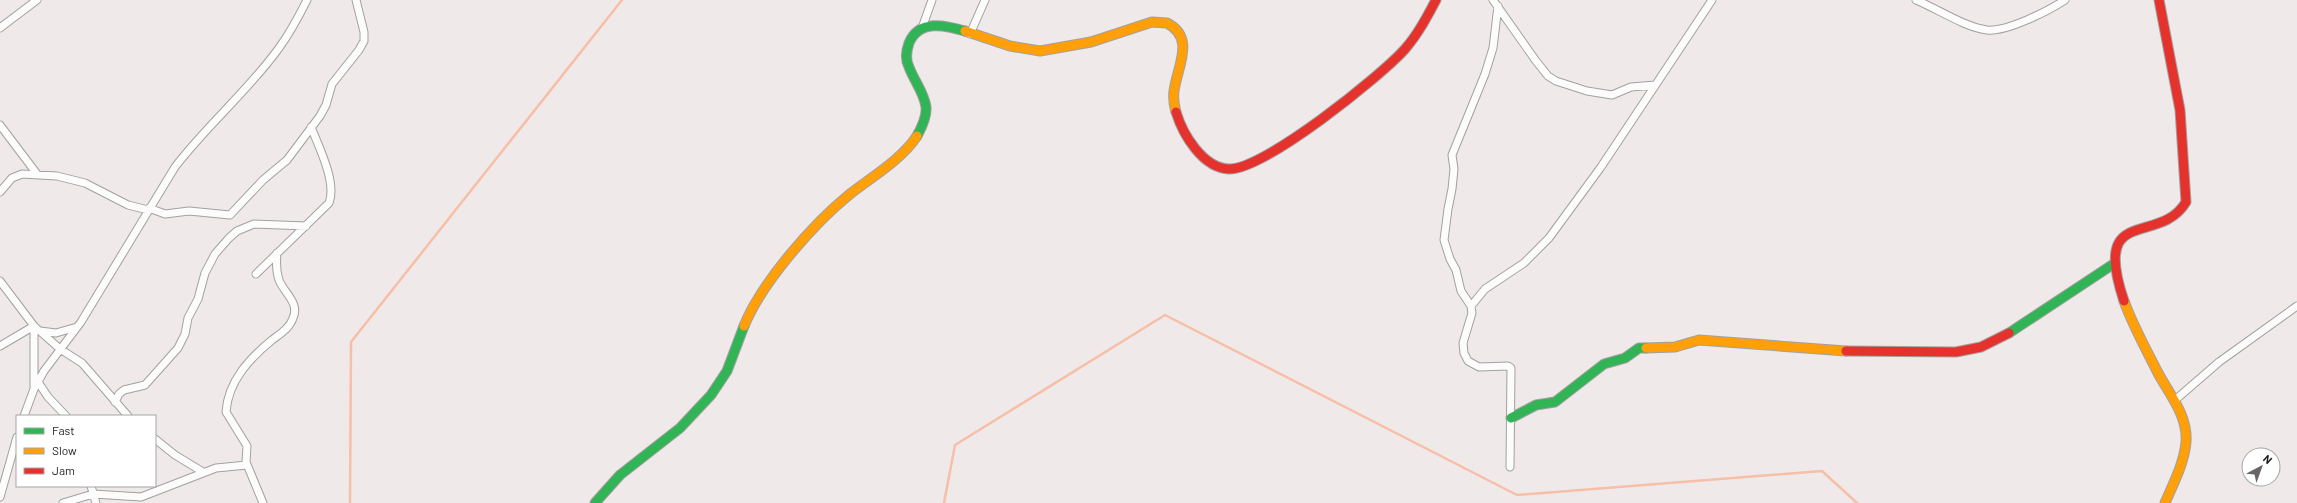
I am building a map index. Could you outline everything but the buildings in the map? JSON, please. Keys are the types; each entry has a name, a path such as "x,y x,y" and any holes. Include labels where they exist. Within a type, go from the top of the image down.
{"street":[{"path":"0,28 37,0"},
{"path":"24,415 38,382 77,327 189,148 233,103 279,48 307,0"},
{"path":"0,192 17,176 29,173 57,176 85,182 128,205 165,214 189,211 230,215 264,180 287,160 326,105 332,84 364,41 364,32 356,0"},
{"path":"922,28 932,0"},
{"path":"970,34 985,0"},
{"path":"594,503 618,475 672,436 723,382 729,370 742,329 754,305 804,238 849,195 902,153 918,136 926,109 924,99 906,63 905,52 914,34 922,28 932,25 945,26 1020,50 1041,51 1120,34 1153,22 1162,22 1170,25 1182,36 1185,48 1183,62 1172,92 1172,103 1193,145 1201,155 1209,162 1231,169 1243,168 1282,146 1335,108 1389,65 1413,38 1436,0"},
{"path":"1493,0 1536,61 1548,76 1556,81 1587,91 1612,95 1631,87 1655,85"},
{"path":"1471,306 1485,289 1524,263 1549,238 1601,167 1712,0"},
{"path":"1916,0 1975,27 1989,30 2020,22 2041,14 2065,0"},
{"path":"2159,0 2180,110 2186,202 2184,209 2172,218 2145,225 2132,231 2121,240 2116,253 2115,263 2118,286 2152,362 2174,401 2185,427 2186,446 2180,468 2164,503"},
{"path":"1498,6 1493,48 1487,68 1452,155 1452,189 1444,240 1456,270 1461,291 1471,306 1472,314 1463,343 1464,353 1468,361 1479,367 1508,366 1511,368 1510,467"},
{"path":"0,125 37,174"},
{"path":"256,274 330,203 332,196 326,166 311,127"},
{"path":"115,402 124,390 145,386 178,348 185,334 188,318 198,299 205,273 215,254 229,238 237,231 254,224 282,227 306,226"},
{"path":"263,503 247,465 247,446 226,412 226,403 232,388 245,365 282,333 294,318 294,306 280,282 276,268 277,253"},
{"path":"1511,418 1536,404 1555,402 1604,364 1625,358 1640,348 1675,347 1699,340 1916,353 1956,352 1981,347 2023,325 2115,263"},
{"path":"0,281 37,328 60,349 82,363 127,415"},
{"path":"2174,401 2219,362 2297,306"},
{"path":"0,346 37,328 56,333 77,327"},
{"path":"34,389 37,328"},
{"path":"38,382 48,397 65,415"},
{"path":"156,440 175,455 203,472"},
{"path":"0,497 16,441"},
{"path":"62,503 93,494 141,497 216,468 247,465"},
{"path":"90,487 96,503"}],"waterway":[{"path":"350,503 351,342 622,0"},
{"path":"944,503 955,445 1165,315 1517,495 1822,471 1857,503"}],"traffic: fast":[{"path":"917,136 925,118 926,107 923,96 906,58 909,43 913,35 926,27 941,26 965,31"},
{"path":"2009,333 2115,263"},
{"path":"595,503 620,475 680,428 711,395 727,371 744,326"},
{"path":"1511,418 1536,405 1555,402 1604,364 1625,358 1639,348 1646,348"}],"traffic: slow":[{"path":"965,31 1010,46 1040,51 1091,42 1152,22 1167,23 1176,29 1181,37 1183,45 1181,63 1174,94 1176,112"},
{"path":"744,326 763,291 805,237 836,206 903,153 917,136"},
{"path":"2124,301 2131,319 2158,373 2177,406 2186,432 2183,458 2178,474 2165,503"},
{"path":"1646,348 1675,347 1699,340 1846,351"}],"traffic: jam":[{"path":"1176,112 1189,140 1203,157 1211,163 1229,169 1246,165 1294,139 1321,120 1392,62 1410,43 1436,0"},
{"path":"2124,301 2116,270 2116,251 2122,238 2132,232 2160,223 2174,215 2186,202 2180,110 2159,0"},
{"path":"1846,351 1956,352 1981,347 2009,333"}]}
